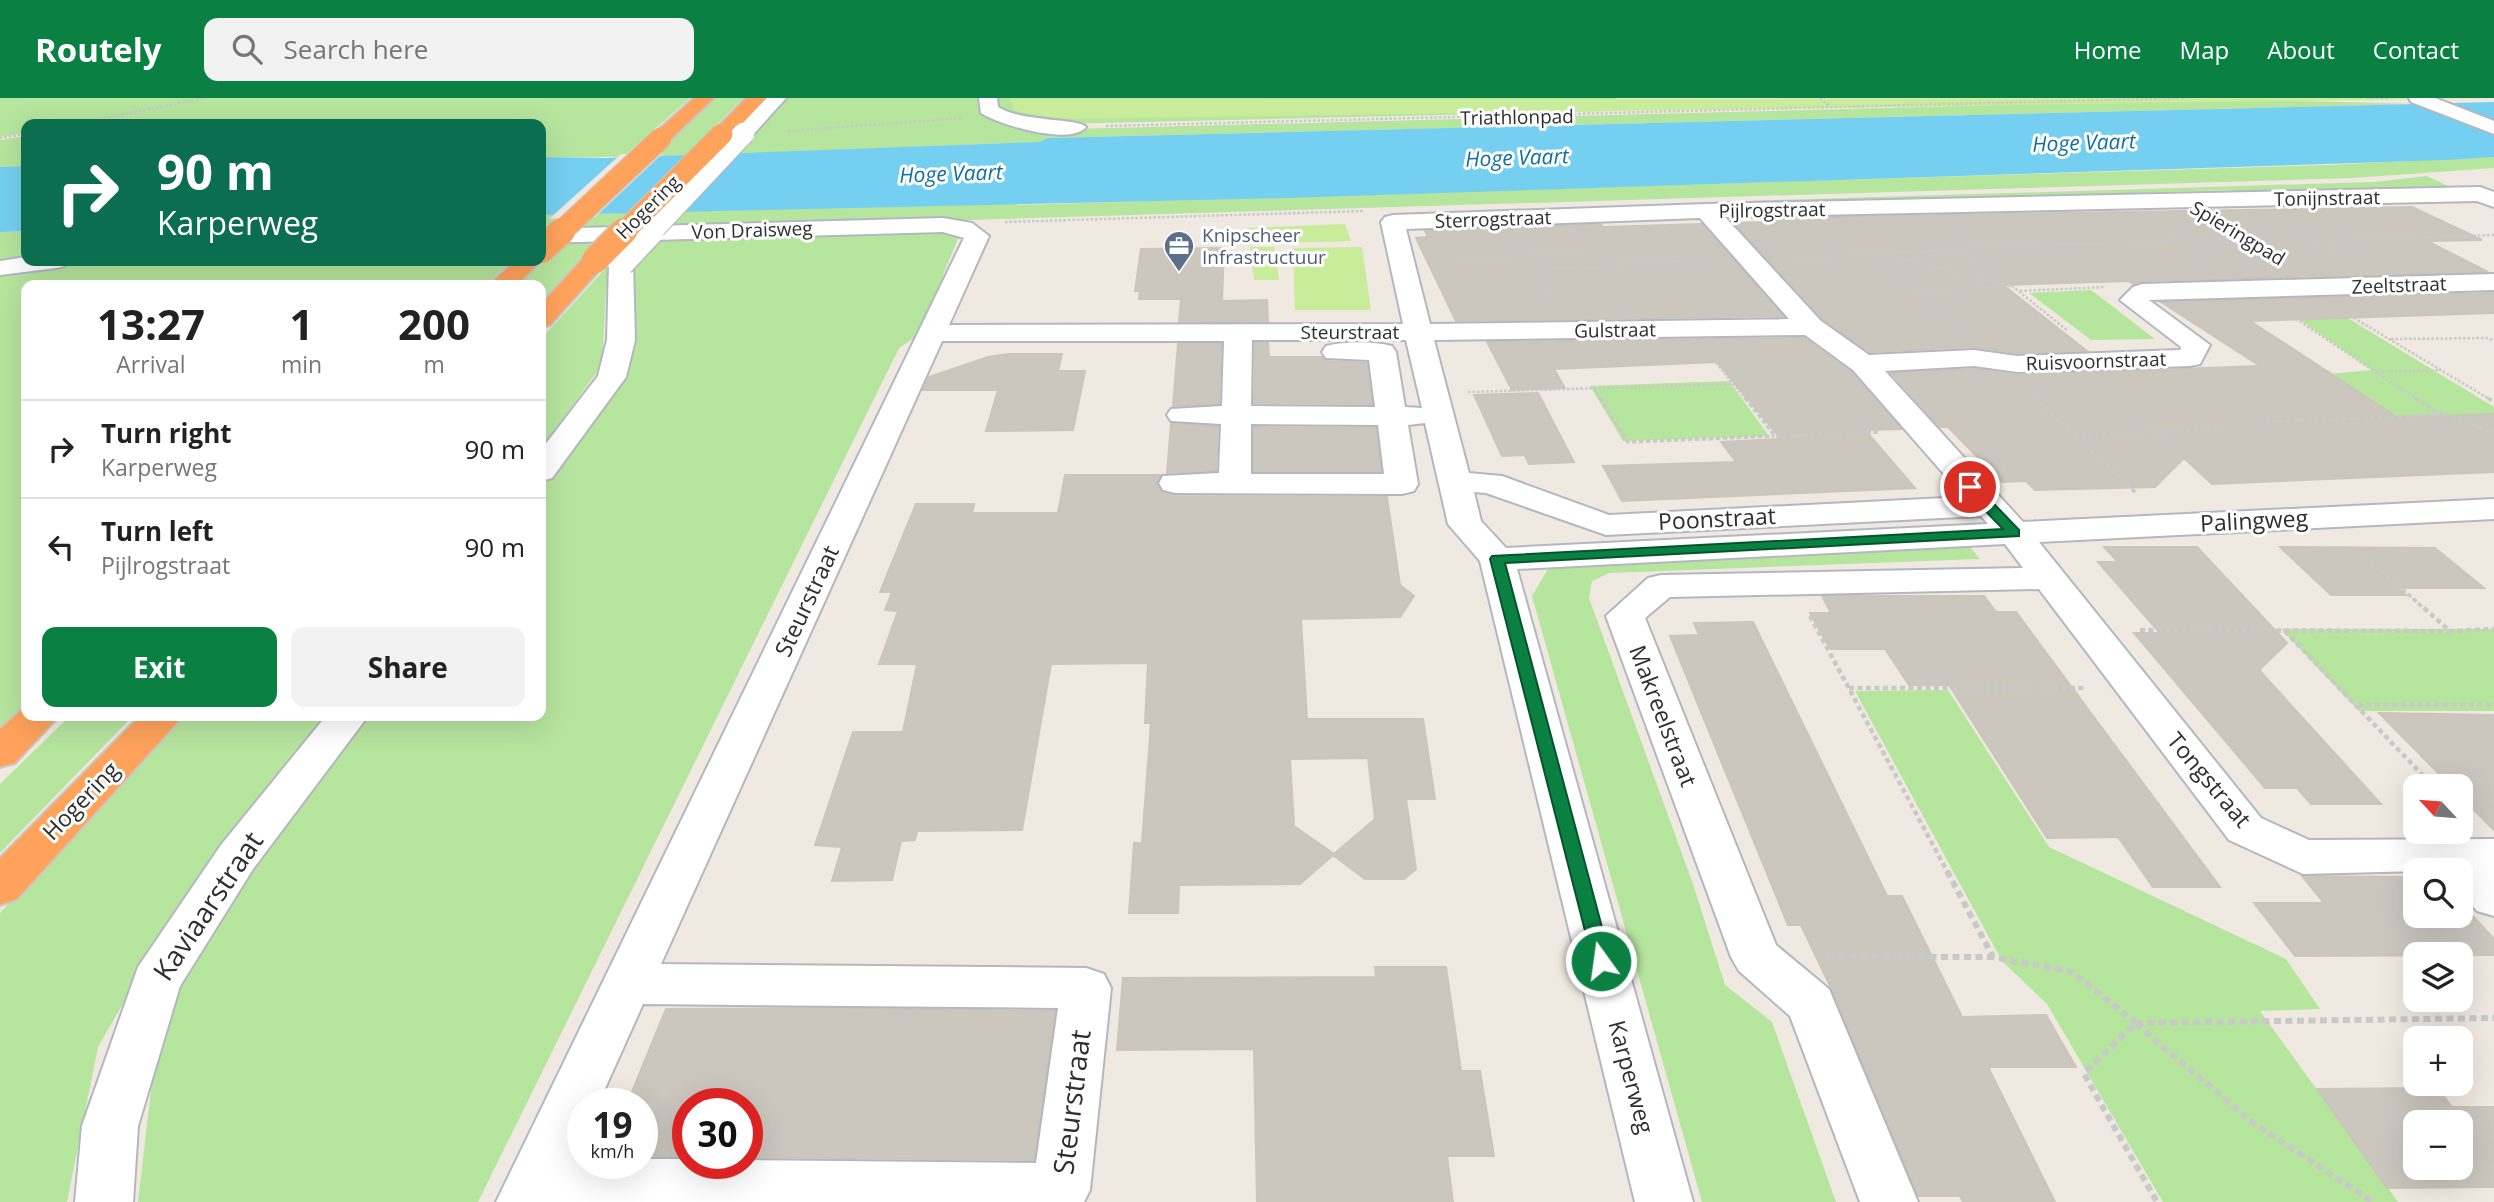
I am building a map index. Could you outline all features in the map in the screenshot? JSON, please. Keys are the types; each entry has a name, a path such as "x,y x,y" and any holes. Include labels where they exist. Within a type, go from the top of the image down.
{"highway":[{"name":"Hogering","path":"546,245 705,98"},
{"path":"733,134 757,98"},
{"path":"546,315 608,261"},
{"name":"Hogering","path":"508,280 523,266"},
{"path":"0,753 34,721"},
{"name":"Hogering","path":"0,887 158,721"}],"street":[{"path":"546,464 612,377 621,340 608,261 733,134 777,98"},
{"path":"988,98 987,106 997,115 1039,132 1076,127"},
{"path":"2418,98 2494,128"},
{"name":"Tonijnstraat","path":"2158,202 2480,194 2494,200"},
{"name":"Pijlrogstraat","path":"1706,211 2158,202"},
{"name":"Pijlrogstraat","path":"1706,211 1811,327 1863,364 2000,519"},
{"name":"Sterrogstraat","path":"1418,332 1393,222 1706,211"},
{"name":"Von Draisweg","path":"546,236 943,225 964,228"},
{"name":"Steurstraat","path":"629,984 1086,988 1061,1189 529,1193 629,984 976,236 964,228"},
{"path":"0,268 21,265"},
{"name":"Zeeltstraat","path":"2303,288 2494,282"},
{"path":"2139,295 2142,292 2303,288"},
{"name":"Ruisvoornstraat","path":"1863,364 2190,358 2196,345 2133,300 2139,295"},
{"name":"Gulstraat","path":"1418,332 1811,327"},
{"name":"Steurstraat","path":"1187,352 1238,342 1418,332 1465,524 1497,559"},
{"name":"Steurstraat","path":"932,333 1238,342 1382,352 1402,484 1175,483"},
{"path":"1235,483 1238,342"},
{"path":"1182,415 1392,416 1436,405"},
{"name":"Poonstraat","path":"1454,482 1490,483 1606,525 2000,519"},
{"name":"Palingweg","path":"2000,519 2171,526 2494,509"},
{"path":"1497,559 2000,519"},
{"name":"Tongstraat","path":"2000,519 2050,578 2245,830 2303,857 2475,857"},
{"name":"Karperweg","path":"1497,559 1664,1202"},
{"name":"Makreelstraat","path":"1889,1202 1811,1004 1756,957 1625,616 1661,586 2050,578"},
{"name":"Kaviaarstraat","path":"104,1202 110,1126 156,981 237,857 344,721"},
{"path":"2475,857 2494,898"}],"path":[{"path":"101,119 204,98"},
{"path":"1819,98 1833,108"},
{"name":"Triathlonpad","path":"1076,127 2186,98"},
{"path":"787,131 965,118"},
{"path":"0,138 21,135"},
{"path":"2244,200 2394,285"},
{"name":"Spieringpad","path":"2158,202 2494,402"},
{"path":"2114,203 2252,290 2433,410 2494,433"},
{"path":"1925,208 1971,248"},
{"path":"2316,241 2494,235"},
{"path":"2071,334 1961,249 2221,239"},
{"path":"1402,260 1611,253 1621,266 1532,270"},
{"path":"1883,254 2012,286"},
{"path":"1874,255 2004,370 2171,526"},
{"path":"1525,257 1569,330"},
{"path":"1913,290 2012,286"},
{"path":"2019,292 2110,287 2139,295"},
{"path":"1689,329 1775,436"},
{"path":"2391,340 2494,339"},
{"path":"2376,372 2441,370"},
{"path":"1436,405 1594,388 1733,384"},
{"path":"1594,388 1628,442 1921,430"},
{"path":"2265,422 2448,415"},
{"path":"2074,435 2222,429"},
{"path":"2320,518 2450,631"},
{"path":"1793,584 1993,957"},
{"path":"2090,630 2494,629"},
{"path":"2285,631 2422,774"},
{"path":"1849,688 2135,688"},
{"path":"2357,705 2494,705"},
{"path":"1756,957 1993,957 2072,972 2252,1122 2373,1202"},
{"path":"2157,1202 2084,1074 2136,1023 2494,1018"}],"green space":[{"path":"0,98 690,98 623,157 546,157 546,119 21,119 21,134 0,137"},
{"path":"715,98 743,98 685,156 654,156"},
{"path":"785,98 980,98 978,106 984,114 1072,129 2232,99 2416,104 1049,138 1039,142 733,154"},
{"path":"997,98 1617,98 1606,111 1057,124 1005,114 995,105"},
{"path":"2494,98 1059,119 1015,111 1010,99"},
{"path":"21,137 21,166 0,167 0,140"},
{"path":"2494,157 2494,168 2352,178 546,233 546,215 1011,202 1018,205 2327,165"},
{"path":"2427,176 2452,188 2254,194 2225,190 1721,206 1715,202 2374,182"},
{"path":"1345,224 1351,241 1250,244 1247,228"},
{"path":"939,228 959,236 924,322 917,336 899,348 478,1202 138,1202 153,1073 166,1008 237,879 357,721 546,721 546,481 620,387 631,333 631,262 655,236"},
{"path":"21,231 21,260 0,263 0,232"},
{"path":"605,238 546,299 546,280 524,280 539,266 546,266 546,259 567,239"},
{"path":"1250,247 1274,247 1279,280 1254,280"},
{"path":"1362,247 1371,310 1295,310 1293,248"},
{"path":"613,260 606,290 602,365 546,442 546,334"},
{"path":"38,266 507,266 491,280 21,280 21,717 0,736 0,272"},
{"path":"2091,290 2155,339 2091,340 2029,293"},
{"path":"2323,303 2494,407 2494,461 2423,416 2355,417 2329,374 2372,370 2278,305"},
{"path":"1729,381 1769,436 1623,441 1590,386"},
{"path":"1970,547 1980,559 1609,573 1592,581 1589,598 1693,884 1725,985 1772,1022 1836,1202 1702,1202 1532,596 1548,569 1572,564"},
{"path":"2281,629 2494,629 2494,711 2359,711"},
{"path":"1948,690 2049,847 2286,959 2320,1009 2260,1011 2398,1202 2163,1202 2047,1004 2002,961 1855,691"},
{"path":"65,721 128,721 0,853 0,784"},
{"path":"179,721 324,721 187,893 98,1047 67,1202 0,1202 0,913"}],"water":[{"name":"Hoge Vaart","path":"2494,102 2494,157 2446,160 1287,198 546,215 546,157 609,158 1039,142 1048,138"},
{"path":"21,166 21,231 0,232 0,167"}],"pier":[{"path":"663,153 595,217 549,219 621,154"}],"building":[{"path":"2412,207 2482,240 2427,241 2488,272 2142,281 2133,284 2129,281 2003,285 2087,351 2017,353 1974,347 1870,352 1823,319 1734,223 1771,222 1768,219 1780,218"},
{"path":"1600,224 1604,227 1702,224 1783,316 1456,321 1416,238 1428,237 1425,231"},
{"path":"1224,248 1222,301 1267,300 1268,322 1179,322 1181,299 1139,299 1140,291 1135,291 1141,249"},
{"path":"2494,293 2494,313 2250,321 2397,417 2494,414 2494,472 2212,484 2184,458 2155,487 2035,490 2026,481 2002,482 1948,427 1940,427 1891,373 1974,369 2017,375 2260,366 2161,302"},
{"path":"1804,338 1851,372 1901,429 1865,430 1915,488 1622,501 1603,466 1736,462 1721,442 1781,439 1717,362 1554,369 1565,388 1512,390 1487,342"},
{"path":"1255,343 1268,343 1269,357 1322,357 1326,361 1367,363 1372,404 1254,403"},
{"path":"1178,344 1221,344 1219,404 1173,406"},
{"path":"1009,354 1062,354 1058,371 1085,371 1073,430 986,431 998,390 923,390 929,377 988,357"},
{"path":"1538,393 1574,462 1529,464 1525,455 1502,456 1474,395"},
{"path":"1171,424 1218,426 1216,471 1167,473"},
{"path":"1254,427 1376,428 1381,471 1254,471"},
{"path":"1065,475 1161,475 1157,482 1161,491 1175,496 1387,497 1400,585 1414,596 1400,617 1301,619 1307,719 1423,719 1435,799 1406,799 1416,869 1404,879 1365,879 1333,855 1300,884 1179,885 1178,913 1129,913 1134,843 1142,843 1151,723 1145,723 1148,663 1051,664 1022,830 917,831 915,840 901,841 892,880 832,881 842,847 815,845 853,732 903,732 917,664 879,664 898,611 885,610 892,592 880,592 916,504 974,504 972,513 1058,513","holes":["1368,758 1375,819 1334,854 1294,826 1290,759"]},
{"path":"2104,547 2197,547 2287,643 2259,670 2381,804 2311,804 2297,788 2265,788 2134,633 2160,633 2098,562 2118,562"},
{"path":"2280,547 2435,548 2484,588 2398,588 2406,595 2331,595"},
{"path":"1822,596 1984,596 1996,612 2016,612 2220,887 2153,887 2118,837 2047,838 1949,685 1909,685 1885,649 1830,649 1810,613 1831,613"},
{"path":"1753,622 1887,896 1902,896 1962,1017 2046,1015 2076,1067 1988,1067 2055,1202 1963,1202 1960,1196 1918,1196 1831,988 1801,925 1788,925 1670,636 1699,635 1694,623"},
{"path":"2379,713 2494,715 2494,830 2473,809 2473,774 2439,774"},
{"path":"2302,876 2403,877 2403,928 2473,928 2473,916 2494,939 2494,955 2473,955 2473,942 2403,942 2403,955 2295,956 2254,903 2324,903"},
{"path":"1375,967 1446,967 1461,1071 1480,1071 1494,1156 1447,1156 1453,1202 1257,1202 1254,1049 1117,1050 1123,978 1376,977"},
{"path":"666,1009 1055,1011 1034,1160 763,1157 763,1088 672,1088 672,1156 658,1156 658,1088 634,1088"},
{"path":"2403,1088 2403,1096 2443,1096 2452,1107 2494,1107 2494,1187 2387,1188 2317,1089"}],"place":[{"name":"Knipscheer Infrastructuur","path":"1179,273"}],"route":[{"path":"1601,961 1497,559 2014,533 1970,487"}]}
